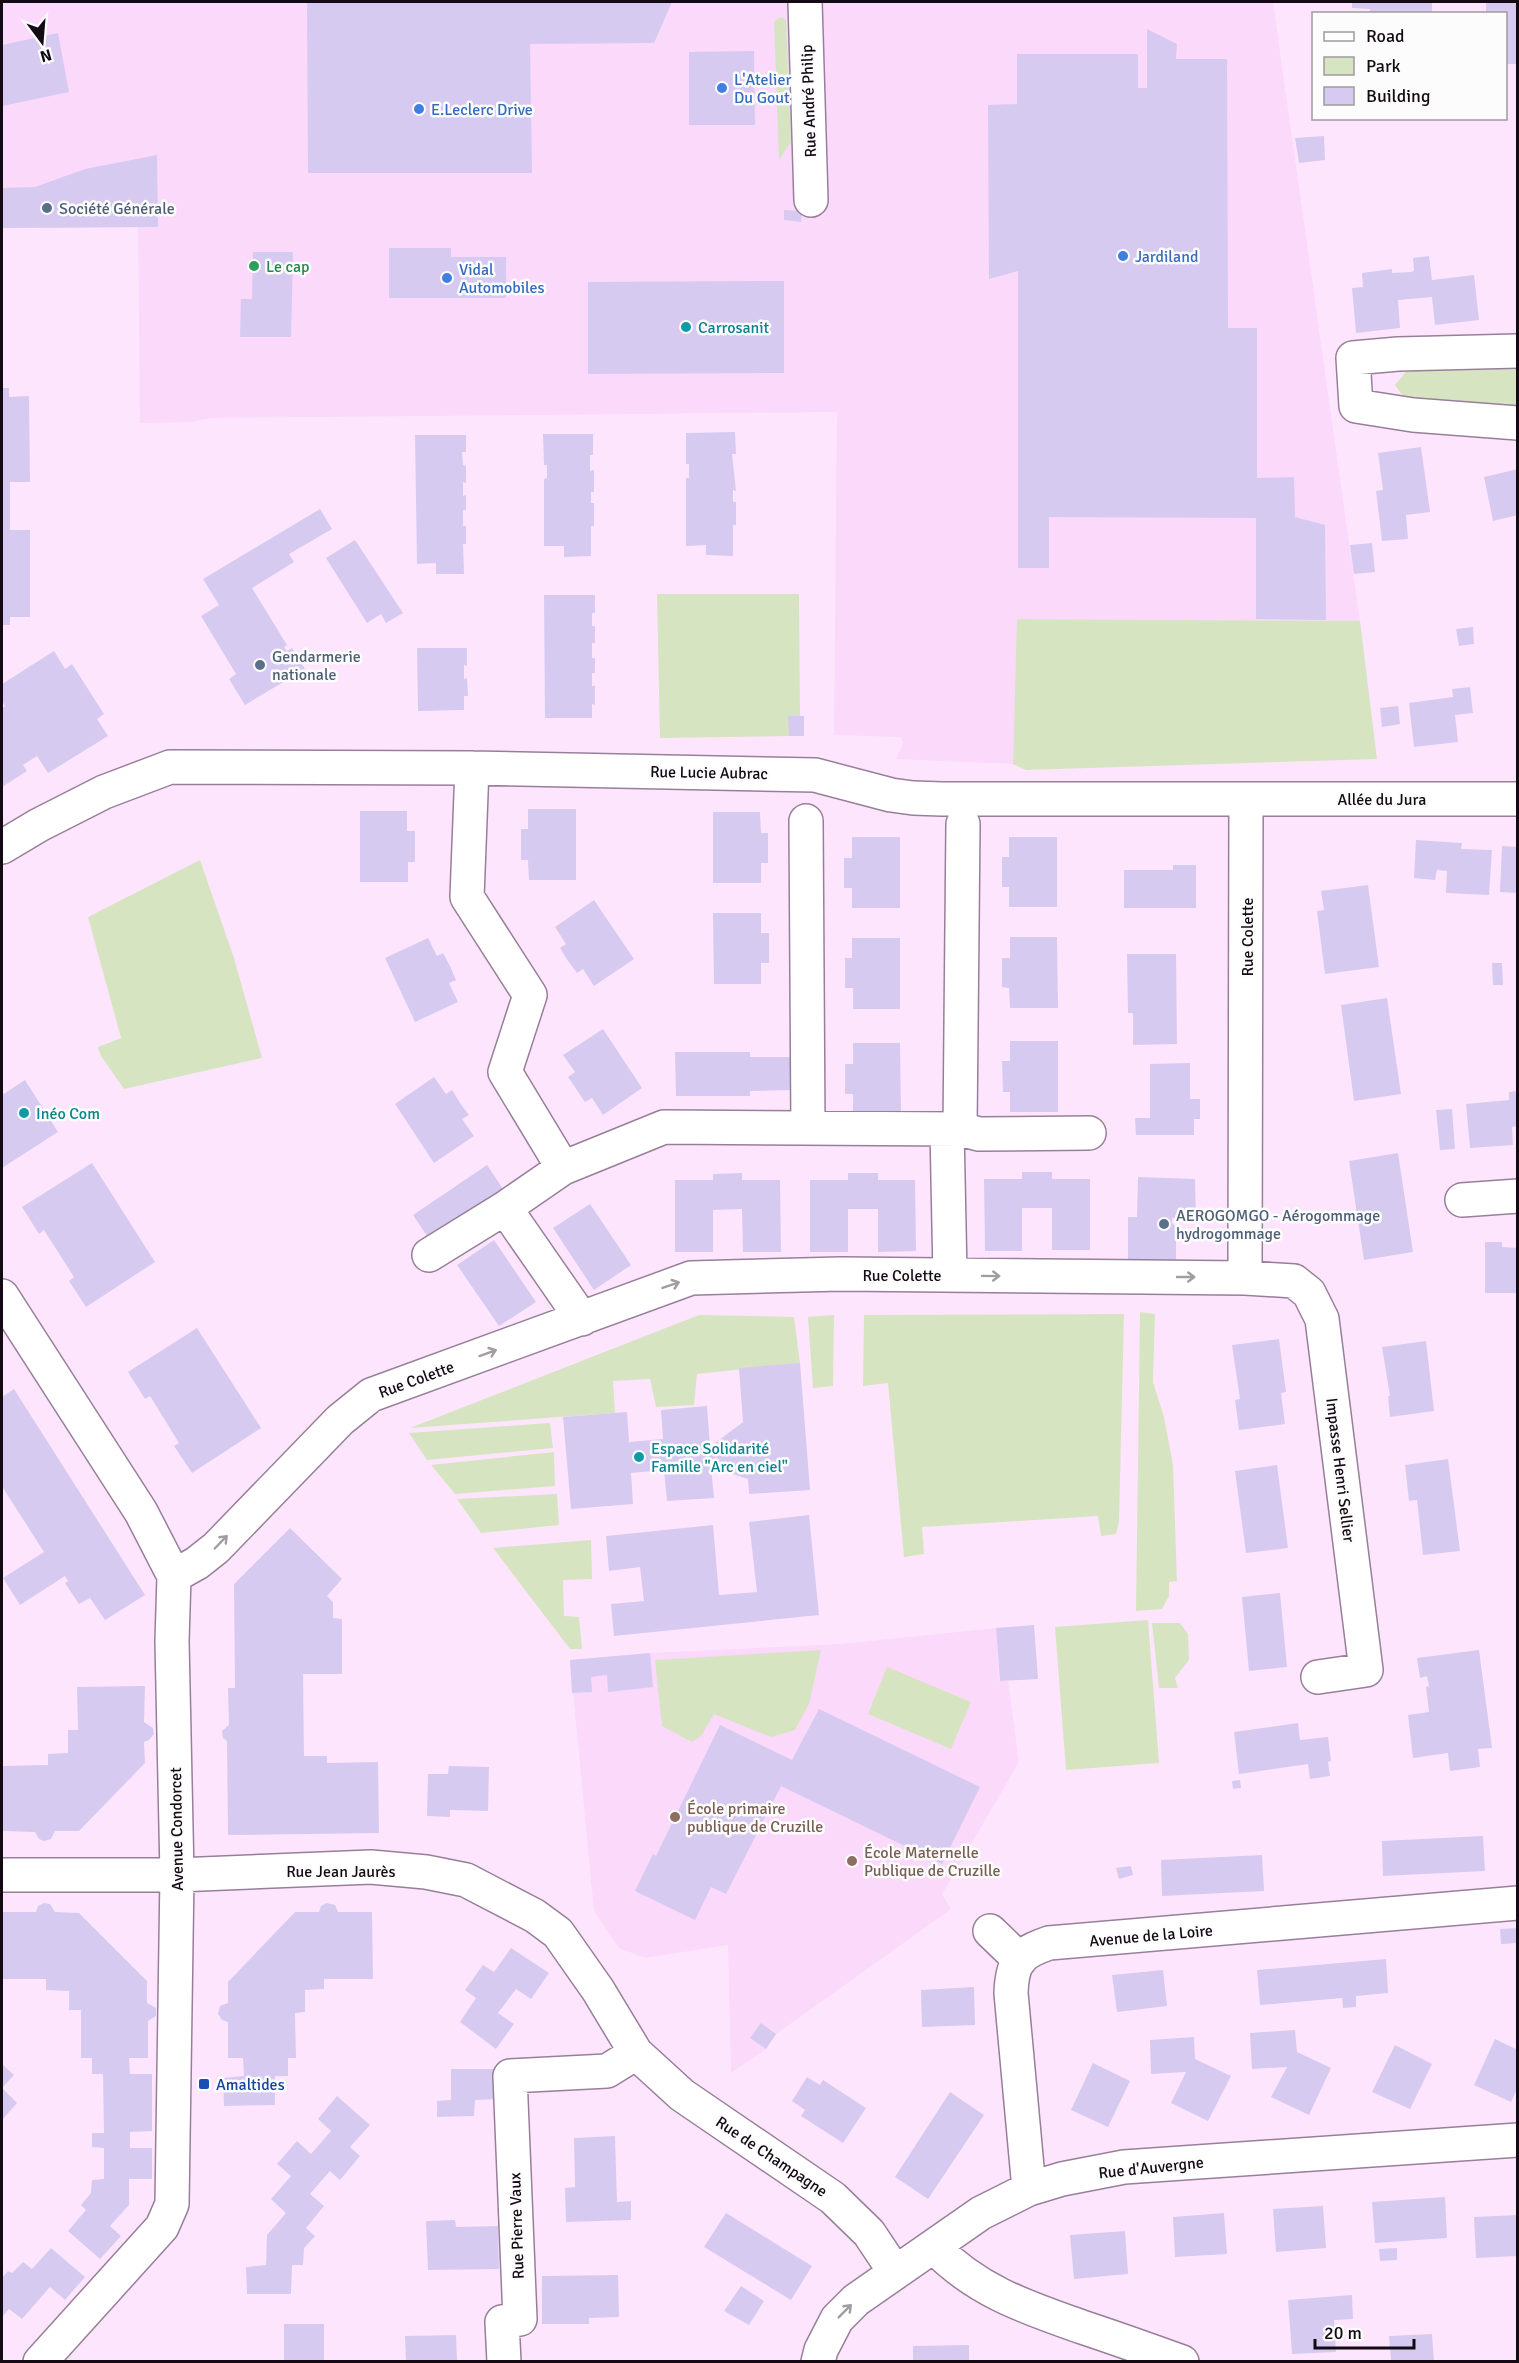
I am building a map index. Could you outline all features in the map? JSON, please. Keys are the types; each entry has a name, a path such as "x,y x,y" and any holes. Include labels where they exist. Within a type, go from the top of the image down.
{"street":[{"name":"Rue André Philip","path":"805,2 811,200"},
{"path":"1518,351 1398,354 1353,358 1356,406 1413,415 1518,423"},
{"name":"Rue Lucie Aubrac","path":"2,847 39,825 104,792 170,767 472,768 815,775 913,798 1246,800"},
{"path":"472,768 467,897 530,995 505,1072 563,1168"},
{"name":"Allée du Jura","path":"1246,800 1518,799"},
{"name":"Rue Colette","path":"174,1576 197,1563 216,1548 340,1419 371,1395 692,1278 841,1274 1245,1278 1246,800"},
{"path":"806,821 808,1128"},
{"path":"950,1275 963,825"},
{"path":"429,1255 505,1208 563,1168 664,1127 954,1129 979,1134 1089,1133"},
{"path":"1462,1200 1518,1196"},
{"path":"505,1208 582,1319"},
{"name":"Impasse Henri Sellier","path":"1245,1278 1294,1281 1309,1293 1322,1319 1366,1670 1318,1677"},
{"name":"Avenue Condorcet","path":"2,1296 141,1512 174,1576 172,1641 177,1875 172,2204 162,2227 40,2361"},
{"name":"Rue Jean Jaurès","path":"2,1875 177,1875 371,1868 426,1872 466,1880 535,1916 558,1933 598,1990 636,2053"},
{"name":"Avenue de la Loire","path":"1020,1960 1031,1949 1049,1943 1518,1903"},
{"path":"990,1931 1020,1960 1012,1972 1011,1994 1029,2189"},
{"name":"Rue Pierre Vaux","path":"504,2361 502,2322 520,2319 510,2076 607,2071 636,2053"},
{"name":"Rue de Champagne","path":"636,2053 682,2095 833,2198 869,2233 895,2272"},
{"name":"Rue d'Auvergne","path":"818,2361 821,2350 837,2319 856,2300 981,2213 1029,2189 1062,2179 1124,2167 1518,2140"},
{"path":"934,2247 952,2266 978,2284 1017,2304 1182,2361"}],"shaded area":[{"path":"2,2 1273,2 1360,621 1018,619 1013,764 896,759 903,744 901,737 834,735 837,412 210,418 194,422 140,423 138,227 2,228"},
{"path":"996,1628 999,1681 1008,1681 1019,1762 942,1894 951,1909 776,2034 766,2049 731,2073 728,1945 645,1958 619,1948 594,1911 570,1660 650,1653 841,1644"}],"green space":[{"path":"780,17 786,20 791,142 779,160 774,22"},
{"path":"1517,366 1517,412 1409,405 1395,385 1409,368"},
{"path":"657,594 799,594 800,716 789,716 789,736 660,738"},
{"path":"1017,619 1360,621 1377,759 1026,770 1013,764"},
{"path":"200,860 234,958 262,1058 124,1089 101,1056 98,1047 121,1038 88,917"},
{"path":"1140,1312 1155,1314 1153,1382 1164,1417 1173,1465 1177,1581 1169,1582 1169,1596 1162,1609 1136,1611"},
{"path":"1124,1314 1119,1522 1116,1534 1101,1536 1098,1516 922,1527 924,1554 904,1557 888,1383 863,1386 864,1315"},
{"path":"699,1315 794,1317 800,1363 697,1374 694,1405 656,1407 650,1379 613,1381 615,1413 410,1428"},
{"path":"834,1315 833,1386 813,1388 808,1317"},
{"path":"550,1423 553,1448 427,1460 409,1433"},
{"path":"554,1452 555,1486 455,1494 431,1465"},
{"path":"557,1494 559,1525 481,1533 457,1499"},
{"path":"591,1540 592,1579 563,1580 564,1616 579,1617 582,1649 570,1649 493,1548"},
{"path":"1148,1620 1159,1763 1066,1770 1055,1627"},
{"path":"1152,1623 1180,1623 1188,1634 1189,1660 1175,1678 1178,1688 1159,1688"},
{"path":"821,1650 809,1704 795,1730 771,1737 714,1714 701,1736 692,1742 662,1726 655,1660"},
{"path":"887,1667 971,1702 951,1749 868,1714"}],"building":[{"name":"E.Leclerc Drive","path":"307,2 672,2 654,43 530,44 532,173 308,173"},
{"path":"1352,2 1432,2 1432,12 1370,12 1370,9 1352,8"},
{"path":"1486,2 1518,2 1518,64 1507,64 1507,12 1486,12"},
{"name":"Jardiland","path":"1147,29 1177,44 1176,59 1227,59 1228,328 1257,328 1257,478 1294,477 1295,517 1325,525 1326,620 1256,619 1256,518 1049,517 1049,568 1018,568 1018,271 989,279 988,105 1017,104 1017,54 1138,54 1138,88 1147,88"},
{"path":"58,33 69,92 2,106 2,45"},
{"name":"L'Atelier Du Gout","path":"754,51 755,125 689,125 689,52"},
{"path":"1324,136 1325,160 1299,163 1295,138"},
{"path":"157,155 158,227 2,228 2,188 35,187 85,169"},
{"path":"784,210 802,211 801,222 784,220"},
{"name":"Vidal Automobiles","path":"389,248 451,248 451,257 506,257 506,298 389,298"},
{"path":"253,252 293,252 291,337 240,337 241,299 252,299"},
{"path":"1429,256 1432,280 1474,275 1479,320 1435,325 1432,297 1398,300 1400,328 1356,333 1352,288 1363,287 1362,273 1392,269 1392,273 1411,272 1414,271 1413,258"},
{"name":"Carrosanit","path":"784,281 784,373 588,374 588,282"},
{"path":"2,388 9,388 9,397 29,396 30,482 10,482 10,530 30,530 30,617 10,617 10,625 2,625"},
{"path":"735,432 736,454 732,454 736,491 733,490 733,502 736,502 736,525 733,525 733,556 706,555 706,545 686,546 686,478 689,478 689,464 686,464 686,433"},
{"path":"543,434 593,434 593,455 590,455 590,471 594,470 594,492 591,492 591,503 594,503 594,526 591,526 591,556 564,557 564,546 544,546 544,479 547,478 547,465 544,465"},
{"path":"415,435 466,435 466,452 462,452 463,465 466,466 466,483 463,482 463,496 466,495 466,510 463,510 463,526 466,526 466,544 463,544 464,574 436,574 436,563 417,564"},
{"path":"1421,447 1430,512 1406,515 1408,539 1382,541 1376,491 1383,490 1378,453"},
{"path":"1518,469 1518,515 1493,521 1484,477"},
{"path":"320,509 332,529 289,554 294,562 252,588 287,645 284,647 287,651 292,648 305,669 245,705 229,679 236,674 201,616 219,605 203,579"},
{"path":"355,540 403,613 386,623 381,614 367,623 326,558"},
{"path":"1372,543 1375,572 1354,574 1350,545"},
{"path":"544,595 595,595 592,626 595,626 595,643 592,643 592,658 595,658 595,673 592,673 592,686 595,686 595,705 592,704 592,718 545,718"},
{"path":"1473,627 1474,644 1459,646 1456,629"},
{"path":"417,648 467,648 464,679 467,678 468,696 464,696 464,710 418,711"},
{"path":"54,651 65,669 72,664 104,714 97,719 108,736 48,773 37,756 23,765 27,771 2,787 2,709 5,706 2,701 2,684"},
{"path":"1470,687 1473,713 1455,715 1458,742 1414,747 1409,703 1453,697 1452,689"},
{"path":"1398,706 1400,724 1382,727 1380,708"},
{"path":"788,716 804,716 804,736 789,736"},
{"path":"528,809 576,809 576,880 529,880 528,860 521,860 521,829 528,829"},
{"path":"360,811 407,811 407,831 415,831 415,862 408,862 408,882 360,882"},
{"path":"713,812 760,812 761,833 768,833 768,863 761,863 761,883 713,883"},
{"path":"852,837 900,837 900,908 852,908 852,888 844,888 844,858 852,858"},
{"path":"1009,837 1057,837 1057,907 1009,907 1009,887 1002,887 1002,857 1009,857"},
{"path":"1416,840 1462,843 1461,849 1492,850 1489,895 1446,893 1447,871 1437,870 1435,880 1414,878"},
{"path":"1502,846 1518,847 1516,893 1500,892"},
{"path":"1173,865 1196,865 1196,908 1124,908 1124,870 1173,870"},
{"path":"1368,885 1379,967 1325,974 1317,911 1324,910 1321,891"},
{"path":"594,900 634,959 594,986 583,969 577,973 568,961 560,948 566,944 555,927"},
{"path":"713,913 761,913 761,933 769,933 769,963 761,963 761,984 714,984"},
{"path":"1010,937 1057,937 1058,1008 1010,1008 1009,988 1002,987 1002,958 1010,958"},
{"path":"428,938 437,956 443,953 450,966 456,980 449,983 458,1002 415,1022 385,958"},
{"path":"852,938 900,938 900,1009 853,1009 853,988 845,988 845,958 852,958"},
{"path":"1127,954 1176,954 1177,1044 1133,1045 1133,1013 1128,1013"},
{"path":"1492,963 1502,963 1503,985 1493,985"},
{"path":"1387,998 1401,1094 1354,1101 1341,1005"},
{"path":"603,1029 642,1088 603,1115 592,1098 585,1102 568,1077 575,1072 563,1055"},
{"path":"1010,1041 1058,1041 1058,1112 1010,1112 1010,1092 1003,1092 1002,1061 1010,1061"},
{"path":"853,1043 900,1043 901,1114 853,1114 853,1094 845,1094 845,1064 853,1064"},
{"path":"675,1052 750,1052 750,1057 794,1057 794,1090 750,1091 750,1096 676,1096"},
{"path":"1190,1063 1190,1099 1200,1099 1200,1119 1194,1119 1194,1135 1136,1135 1135,1118 1150,1118 1150,1064"},
{"path":"434,1077 446,1094 452,1090 469,1115 462,1119 474,1136 434,1163 395,1104"},
{"name":"Inéo Com","path":"25,1080 58,1132 2,1168 2,1095"},
{"path":"1518,1091 1518,1126 1512,1127 1513,1145 1470,1148 1466,1104 1509,1100 1509,1092"},
{"path":"1452,1109 1455,1149 1440,1150 1436,1110"},
{"path":"1398,1153 1413,1252 1364,1260 1349,1161"},
{"path":"92,1163 155,1262 86,1307 69,1281 74,1277 44,1230 39,1234 22,1207"},
{"path":"487,1165 505,1192 431,1242 413,1215"},
{"path":"1022,1172 1052,1172 1052,1179 1090,1179 1090,1250 1052,1250 1052,1208 1022,1208 1022,1251 985,1251 984,1179 1022,1179"},
{"path":"742,1173 742,1180 780,1180 781,1252 743,1252 742,1209 713,1210 713,1252 675,1252 675,1180 713,1180 713,1174"},
{"path":"848,1173 878,1173 878,1180 915,1180 916,1251 878,1252 878,1209 848,1209 848,1252 810,1252 810,1180 848,1180"},
{"path":"1138,1177 1195,1179 1196,1218 1172,1218 1172,1223 1176,1227 1176,1263 1128,1263 1128,1217 1137,1217"},
{"path":"590,1204 631,1265 594,1290 553,1228"},
{"path":"494,1240 536,1302 499,1326 457,1265"},
{"path":"1485,1242 1502,1242 1502,1247 1518,1248 1518,1293 1485,1293"},
{"path":"197,1328 261,1428 192,1473 174,1446 179,1443 150,1396 145,1399 128,1372"},
{"path":"1279,1339 1286,1392 1281,1393 1285,1424 1239,1430 1235,1400 1240,1399 1232,1345"},
{"path":"1426,1341 1434,1411 1390,1417 1388,1396 1390,1396 1382,1347"},
{"path":"800,1363 810,1490 749,1494 748,1479 711,1467 714,1498 667,1501 664,1470 631,1473 633,1504 571,1509 563,1417 627,1412 629,1442 663,1439 661,1410 707,1406 710,1447 743,1422 739,1368"},
{"path":"14,1389 145,1595 105,1620 90,1598 79,1604 65,1583 68,1581 65,1576 20,1605 3,1578 44,1552 2,1489 2,1397"},
{"path":"1448,1459 1460,1551 1423,1555 1417,1500 1409,1501 1405,1465"},
{"path":"1277,1465 1288,1548 1246,1553 1235,1471"},
{"path":"809,1515 819,1615 614,1636 611,1604 644,1601 640,1567 609,1571 606,1536 713,1525 719,1595 757,1592 749,1522"},
{"path":"290,1528 342,1579 327,1596 333,1602 333,1618 342,1619 342,1674 303,1674 304,1756 327,1756 327,1763 378,1762 379,1833 228,1835 227,1741 223,1738 222,1731 229,1725 228,1688 235,1688 234,1584"},
{"path":"1280,1593 1287,1667 1249,1671 1242,1597"},
{"path":"1034,1625 1038,1679 1000,1681 996,1628"},
{"path":"1479,1650 1492,1748 1478,1749 1480,1767 1450,1771 1448,1753 1413,1758 1408,1715 1429,1712 1427,1676 1420,1678 1417,1658"},
{"path":"650,1653 653,1687 608,1692 607,1675 591,1677 592,1692 572,1693 570,1660"},
{"path":"145,1686 144,1722 153,1728 154,1734 144,1742 145,1763 79,1831 55,1831 51,1839 44,1841 39,1839 35,1832 2,1831 2,1766 48,1765 48,1754 68,1753 68,1730 78,1730 77,1687"},
{"path":"819,1709 980,1787 942,1864 781,1786 726,1894 711,1887 695,1920 635,1891 653,1854 656,1856 720,1725 792,1760"},
{"path":"1298,1723 1300,1740 1328,1737 1330,1776 1310,1779 1308,1764 1239,1774 1234,1732"},
{"path":"449,1766 489,1767 488,1811 450,1810 450,1817 427,1816 428,1774 448,1774"},
{"path":"1240,1780 1241,1788 1233,1789 1232,1781"},
{"path":"1483,1836 1485,1871 1383,1876 1382,1841"},
{"path":"1262,1855 1264,1891 1162,1896 1161,1860"},
{"path":"1131,1866 1133,1875 1119,1879 1116,1868"},
{"path":"44,1903 50,1904 55,1912 79,1913 147,1981 147,2003 156,2008 156,2016 148,2021 148,2058 129,2058 130,2074 152,2074 152,2131 130,2132 130,2148 152,2148 152,2179 129,2179 129,2205 110,2226 121,2236 100,2259 68,2231 86,2210 81,2205 91,2193 92,2180 104,2179 104,2148 92,2147 92,2133 104,2133 103,2074 92,2074 92,2058 81,2058 81,2010 69,2010 69,1991 46,1990 46,1979 2,1979 3,1912 36,1912 38,1906"},
{"path":"326,1903 335,1905 338,1912 372,1912 373,1979 324,1979 324,1989 305,1990 305,2012 295,2013 296,2058 288,2058 288,2076 275,2076 275,2105 224,2106 223,2078 244,2076 243,2058 228,2058 228,2022 222,2020 218,2014 220,2006 228,2003 228,1982 295,1912 319,1912 321,1906"},
{"path":"1518,1928 1518,1943 1501,1944 1500,1929"},
{"path":"511,1948 549,1973 531,1999 516,1989 498,2013 514,2024 496,2049 460,2022 476,1998 465,1990 483,1965 494,1972"},
{"path":"1386,1959 1388,1993 1356,1996 1356,2007 1343,2008 1342,1998 1260,2005 1257,1970"},
{"path":"1163,1970 1167,2006 1117,2012 1112,1975"},
{"path":"974,1987 975,2025 922,2027 921,1990"},
{"path":"761,2023 776,2034 766,2049 750,2038"},
{"path":"1295,2030 1297,2052 1331,2068 1309,2115 1271,2097 1287,2067 1252,2069 1250,2033"},
{"path":"1194,2037 1195,2059 1231,2076 1208,2121 1171,2103 1186,2072 1151,2074 1150,2040"},
{"path":"1495,2039 1518,2050 1518,2087 1511,2102 1474,2085"},
{"path":"1395,2045 1432,2064 1410,2109 1372,2092"},
{"path":"1093,2063 1130,2081 1108,2127 1071,2110"},
{"path":"2,2064 14,2075 2,2088"},
{"path":"451,2069 496,2069 496,2099 475,2100 474,2116 437,2117 437,2101 451,2100"},
{"path":"807,2077 820,2085 823,2080 866,2108 843,2143 801,2116 805,2110 792,2101"},
{"path":"2,2088 17,2103 2,2120"},
{"path":"950,2092 984,2115 928,2199 895,2177"},
{"path":"337,2096 370,2125 350,2147 360,2156 340,2180 330,2171 310,2194 324,2206 306,2228 315,2236 304,2248 303,2265 292,2265 291,2294 247,2294 246,2267 266,2265 267,2235 286,2213 271,2199 291,2176 277,2164 297,2141 311,2154 331,2131 318,2119"},
{"path":"615,2136 617,2202 631,2201 631,2220 566,2222 565,2188 575,2187 574,2138"},
{"path":"1445,2197 1447,2238 1375,2243 1372,2202"},
{"path":"1323,2206 1326,2248 1276,2252 1273,2209"},
{"path":"726,2213 812,2266 791,2300 704,2247"},
{"path":"1224,2213 1227,2254 1175,2257 1173,2217"},
{"path":"1518,2215 1518,2256 1476,2258 1474,2217"},
{"path":"455,2220 456,2227 498,2226 499,2269 428,2270 426,2221"},
{"path":"1125,2231 1128,2274 1074,2279 1070,2235"},
{"path":"51,2248 85,2277 65,2300 50,2287 22,2319 9,2309 2,2317 2,2278 8,2271 12,2273 23,2262 32,2269"},
{"path":"1397,2248 1397,2260 1380,2261 1379,2249"},
{"path":"618,2275 619,2317 589,2318 589,2324 542,2324 542,2276"},
{"path":"741,2286 764,2301 749,2325 724,2311"},
{"path":"1352,2295 1353,2319 1334,2320 1336,2352 1292,2354 1288,2300"},
{"path":"284,2324 324,2324 324,2361 284,2361"},
{"path":"1432,2334 1434,2361 1391,2361 1389,2336"},
{"path":"456,2335 457,2361 406,2361 405,2336"},
{"path":"969,2345 969,2361 913,2361 913,2346"}],"place":[{"name":"L'Atelier Du Gout","path":"722,88"},
{"name":"E.Leclerc Drive","path":"419,109"},
{"name":"Société Générale","path":"47,208"},
{"name":"Jardiland","path":"1123,256"},
{"name":"Le cap","path":"254,266"},
{"name":"Vidal Automobiles","path":"447,278"},
{"name":"Carrosanit","path":"686,327"},
{"name":"Gendarmerie nationale","path":"260,665"},
{"name":"Inéo Com","path":"24,1113"},
{"name":"AEROGOMGO - Aérogommage hydrogommage","path":"1164,1224"},
{"name":"Espace Solidarité Famille \"Arc en ciel\"","path":"639,1457"},
{"name":"École primaire publique de Cruzille","path":"675,1817"},
{"name":"École Maternelle Publique de Cruzille","path":"852,1861"},
{"name":"Amaltides","path":"204,2084"}]}
